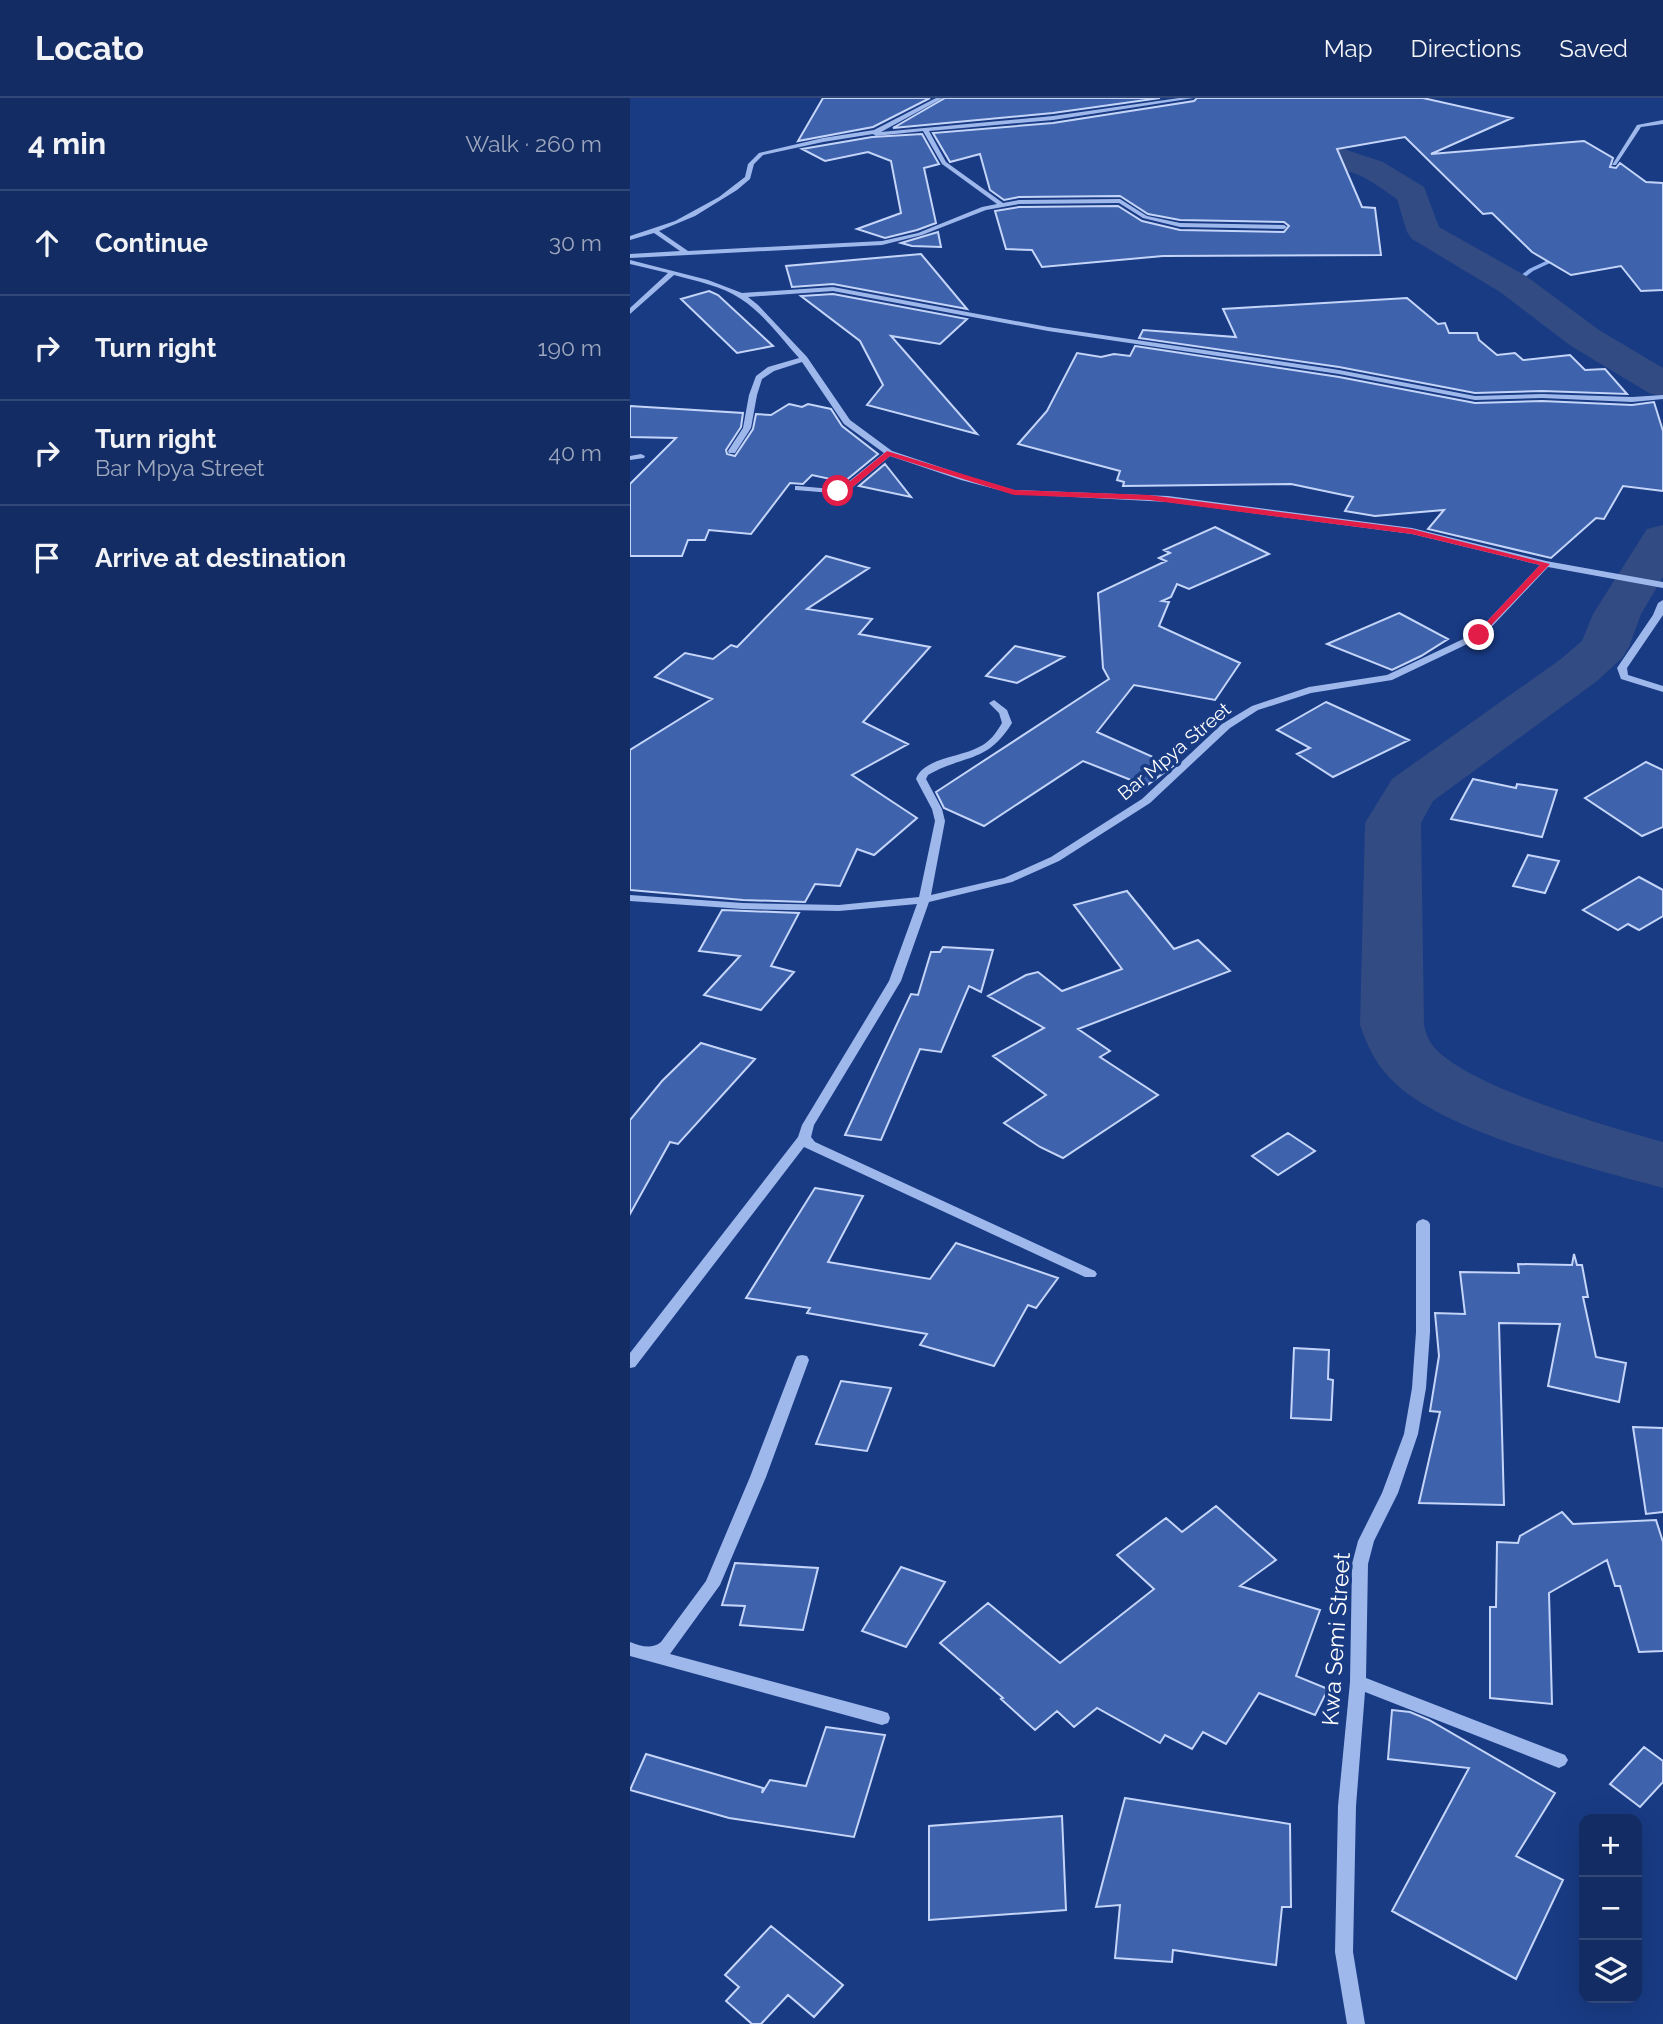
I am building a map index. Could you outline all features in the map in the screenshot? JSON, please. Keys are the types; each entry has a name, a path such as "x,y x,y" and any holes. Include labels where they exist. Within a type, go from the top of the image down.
{"street":[{"path":"866,135 940,98"},
{"path":"630,238 655,231 708,208 748,178 749,167 761,154 823,140 1053,118 1191,98"},
{"path":"1614,164 1628,146 1632,131 1638,126 1663,122"},
{"path":"926,131 944,163 1000,204"},
{"path":"630,256 882,243 909,238 1000,204 1120,201 1145,217 1180,225 1284,227"},
{"path":"655,231 688,254"},
{"path":"630,262 706,281 741,295 756,306 804,359 847,422 889,453 1014,492 1149,498 1412,531 1546,564 1660,584"},
{"path":"630,312 671,274"},
{"path":"741,295 833,289 1015,323 1339,372 1475,398 1496,400 1540,396 1632,400 1663,397"},
{"path":"732,451 747,428 759,378 771,369 804,359"},
{"path":"798,488 832,491 845,489 889,453"},
{"path":"630,458 641,456"},
{"name":"Bar Mpya Street","path":"630,898 744,906 839,908 924,900 1008,880 1055,859 1146,801 1226,726 1255,708 1309,690 1389,678 1479,635 1546,564"},
{"path":"1663,603 1658,615 1622,668 1624,677 1663,688"},
{"path":"630,1363 804,1138 808,1125 895,981 924,900 940,821 937,808 921,779 923,773 990,748 1001,737 1007,723 1004,712 994,703"},
{"path":"804,1138 810,1145 1090,1275"},
{"name":"Kwa Semi Street","path":"1356,2024 1344,1952 1347,1806 1358,1682 1360,1564 1366,1541 1403,1462 1411,1434 1419,1388 1423,1332 1423,1224"},
{"path":"650,1656 667,1647 712,1585 758,1476 802,1360"},
{"path":"630,1649 882,1718"},
{"path":"1358,1682 1559,1760"}],"building":[{"path":"823,98 930,98 873,127 798,141"},
{"path":"945,98 1160,98 1053,113 893,128"},
{"path":"1197,98 1423,98 1512,118 1431,154 1584,141 1613,158 1610,167 1616,168 1620,163 1646,182 1663,183 1663,290 1641,291 1621,266 1571,275 1532,252 1492,213 1483,214 1405,137 1337,149 1362,207 1375,208 1381,255 1163,256 1042,267 1032,250 1006,249 995,211 1019,207 1118,206 1142,221 1180,230 1284,232 1289,226 1284,222 1180,220 1148,214 1120,196 1019,197 1004,200 990,190 980,154 950,162 933,133 1053,123 1194,101"},
{"path":"922,134 939,164 924,168 936,223 885,238 857,229 901,213 891,161 868,152 825,161 802,149 872,137"},
{"path":"938,232 941,247 901,243"},
{"path":"921,254 967,309 833,284 792,287 786,266"},
{"path":"709,291 718,295 773,346 737,353 681,299"},
{"path":"833,294 967,319 940,344 891,336 977,434 867,405 883,385 860,341 801,296"},
{"path":"1407,298 1438,324 1445,323 1449,333 1477,333 1479,340 1497,355 1515,353 1523,360 1570,355 1585,370 1605,369 1627,394 1542,391 1475,393 1339,367 1139,338 1143,330 1236,337 1223,309"},
{"path":"1135,346 1339,377 1475,403 1542,401 1632,405 1654,402 1663,431 1663,491 1623,486 1604,519 1596,518 1551,558 1428,529 1444,510 1375,516 1345,511 1353,497 1291,484 1123,486 1124,482 1117,480 1120,471 1018,444 1047,411 1077,353 1101,357 1114,354 1130,356"},
{"path":"789,404 802,407 808,404 831,409 842,426 878,454 844,482 812,475 803,484 790,483 751,534 709,530 705,540 688,540 682,556 630,556 630,484 676,438 630,437 630,406 743,413 741,427 726,450 727,454 735,456 753,429 756,414 771,415"},
{"path":"885,464 911,497 859,486"},
{"path":"1215,527 1269,554 1189,589 1177,584 1171,597 1162,601 1169,602 1159,626 1240,663 1215,700 1134,685 1097,732 1173,766 1146,786 1083,761 984,826 944,808 936,792 1109,679 1103,668 1098,593 1166,561 1159,558 1170,553 1164,550"},
{"path":"826,556 869,568 807,609 872,619 859,634 930,647 863,722 908,744 852,775 917,818 874,855 857,849 840,886 815,884 805,902 743,900 630,890 630,750 712,699 655,677 685,653 713,659 731,645 737,647"},
{"path":"1399,613 1448,639 1392,670 1327,644"},
{"path":"1015,646 1064,657 1017,683 986,676"},
{"path":"1326,702 1409,740 1333,777 1297,754 1310,748 1277,730"},
{"path":"1646,762 1663,770 1663,827 1642,836 1585,798"},
{"path":"1473,779 1516,788 1517,784 1557,790 1542,837 1451,819"},
{"path":"1528,855 1559,861 1545,893 1513,886"},
{"path":"1639,877 1663,890 1663,916 1639,930 1628,924 1618,930 1583,910"},
{"path":"1127,891 1174,949 1198,940 1230,971 1078,1029 1110,1051 1100,1057 1158,1095 1063,1158 1040,1147 1004,1123 1046,1095 993,1056 1044,1028 988,996 1026,975 1038,972 1062,991 1122,969 1074,905"},
{"path":"722,910 799,913 771,966 794,972 761,1010 704,995 740,956 699,951"},
{"path":"943,947 993,950 981,992 969,986 941,1052 920,1049 881,1140 845,1135 911,994 918,995 931,952 940,952"},
{"path":"701,1043 755,1059 678,1144 670,1142 630,1214 630,1120 662,1081"},
{"path":"1288,1133 1315,1151 1278,1175 1252,1156"},
{"path":"815,1188 863,1196 828,1262 930,1279 956,1243 1058,1278 1036,1308 1028,1305 994,1366 920,1345 927,1334 807,1313 810,1308 746,1298"},
{"path":"1574,1254 1577,1265 1582,1265 1588,1297 1583,1297 1596,1357 1626,1363 1619,1402 1548,1386 1560,1324 1499,1323 1504,1505 1419,1503 1440,1412 1430,1411 1439,1356 1435,1313 1465,1314 1460,1272 1519,1273 1518,1264 1572,1265"},
{"path":"1294,1348 1329,1350 1328,1379 1333,1380 1331,1420 1291,1418"},
{"path":"841,1381 891,1388 867,1451 816,1444"},
{"path":"1633,1427 1663,1428 1663,1512 1646,1514"},
{"path":"1216,1506 1276,1560 1240,1586 1320,1610 1296,1676 1328,1689 1315,1715 1259,1693 1226,1744 1203,1732 1192,1749 1165,1735 1160,1743 1097,1708 1074,1727 1057,1711 1035,1730 940,1643 988,1603 1060,1663 1154,1589 1117,1555 1166,1518 1182,1532"},
{"path":"1562,1512 1573,1524 1656,1520 1663,1542 1663,1651 1639,1652 1620,1586 1615,1586 1607,1560 1549,1593 1552,1704 1490,1698 1490,1607 1496,1607 1497,1542 1518,1543 1520,1536"},
{"path":"735,1563 818,1568 803,1630 740,1625 745,1606 722,1605"},
{"path":"901,1567 945,1582 906,1647 862,1631"},
{"path":"1392,1710 1410,1712 1429,1720 1555,1793 1516,1856 1563,1880 1516,1979 1392,1911 1469,1768 1388,1759"},
{"path":"826,1727 885,1735 854,1837 729,1818 630,1790 646,1754 763,1788 762,1793 770,1780 806,1786"},
{"path":"1644,1747 1663,1761 1663,1782 1640,1807 1610,1784"},
{"path":"1125,1798 1290,1824 1291,1907 1282,1907 1276,1965 1173,1950 1172,1962 1115,1958 1120,1905 1096,1907"},
{"path":"1062,1816 1066,1910 929,1920 929,1826"},
{"path":"771,1926 843,1985 814,2017 788,1995 761,2024 752,2024 726,2001 739,1987 725,1975"}],"waterway":[{"path":"1341,98 1343,103 1337,112 1304,134 1303,145 1322,154 1372,169 1412,194 1424,232 1513,284 1585,338 1663,385"},
{"path":"1513,284 1531,270 1561,256"},
{"path":"1663,539 1617,614 1604,647 1579,670 1411,791 1393,823 1392,1025 1401,1050 1419,1070 1448,1088 1521,1121 1663,1165"}],"route":[{"path":"838,491 845,489 889,453 1014,492 1194,502 1273,515 1412,531 1546,564 1479,635"}]}
